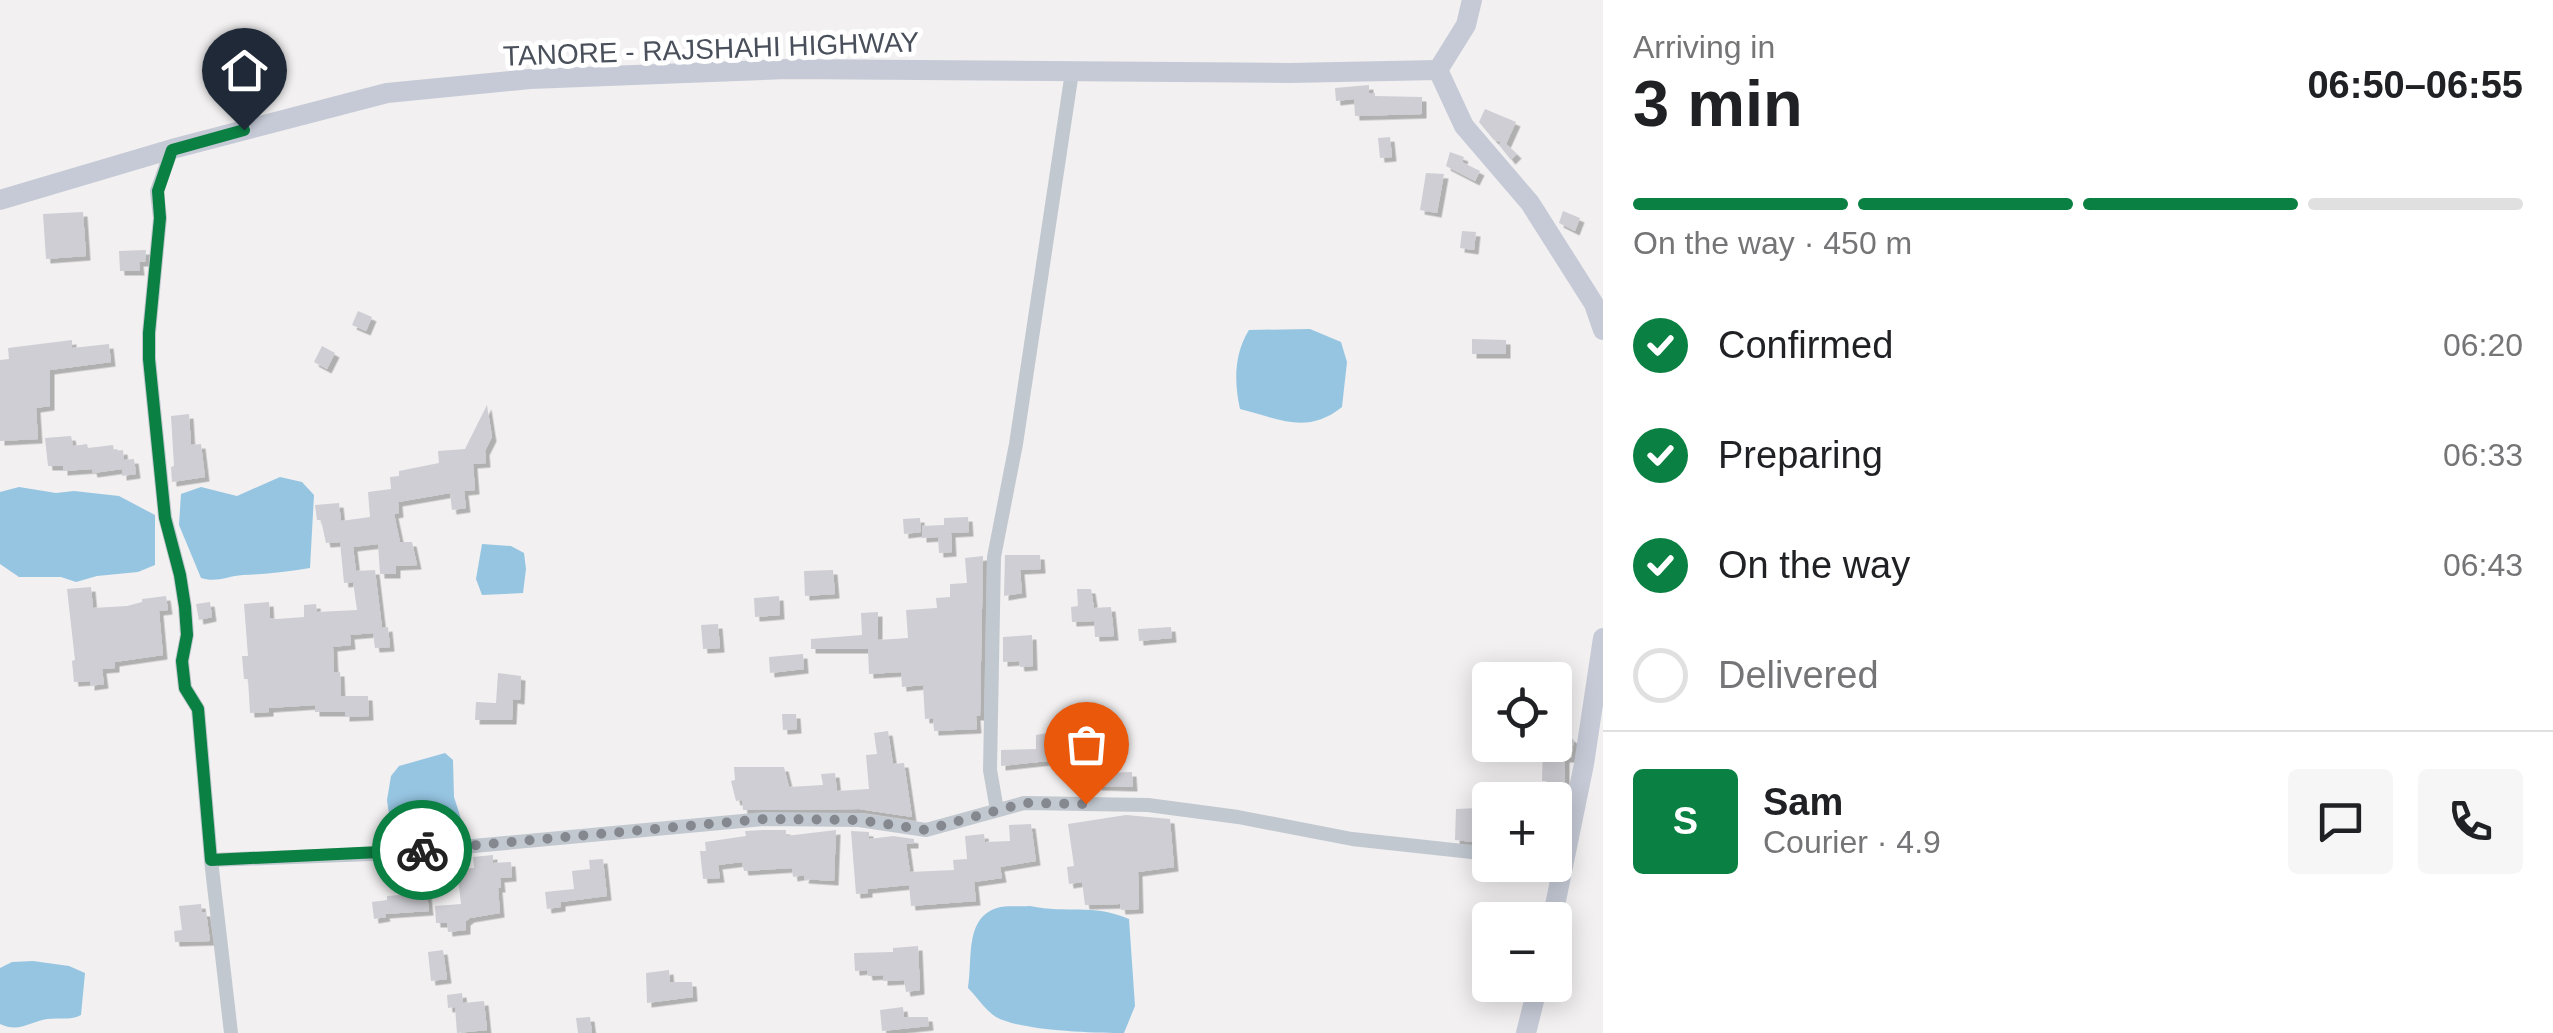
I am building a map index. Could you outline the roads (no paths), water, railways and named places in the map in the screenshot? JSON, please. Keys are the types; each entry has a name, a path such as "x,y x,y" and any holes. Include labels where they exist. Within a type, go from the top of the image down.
{"main road":[{"path":"1472,0 1466,25 1438,70 1464,126 1530,203 1594,304 1603,330"},
{"name":"TANORE - RAJSHAHI HIGHWAY","path":"0,200 387,93 530,79 786,69 1438,70"},
{"path":"1572,799 1603,638"},
{"path":"1526,1033 1534,1002"}],"street":[{"path":"997,810 990,770 994,557 1072,72"},
{"path":"172,150 158,191 160,218 149,359 165,518 185,607 185,688 198,709 231,1033"},
{"path":"211,860 398,853 764,819 859,820 926,830 1024,803 1148,805 1238,816 1352,840 1472,852"}],"water":[{"path":"1310,329 1341,342 1347,362 1342,407 1329,416 1305,423 1240,409 1237,368 1249,330"},
{"path":"280,477 302,482 314,495 310,568 217,580 201,578 179,525 181,494 201,487 237,496"},
{"path":"19,487 119,496 155,515 155,565 138,572 76,582 61,577 19,577 0,564 0,492"},
{"path":"482,544 511,546 524,553 523,593 482,595 476,579"},
{"path":"445,753 453,760 454,797 462,822 447,839 428,841 390,821 387,800 391,776 399,766"},
{"path":"997,908 1103,911 1129,919 1135,1006 1124,1033 1058,1030 1007,1022 992,1014 968,988 972,942 979,921"},
{"path":"12,962 69,966 85,973 81,1015 18,1027 0,1024 0,968"}]}
